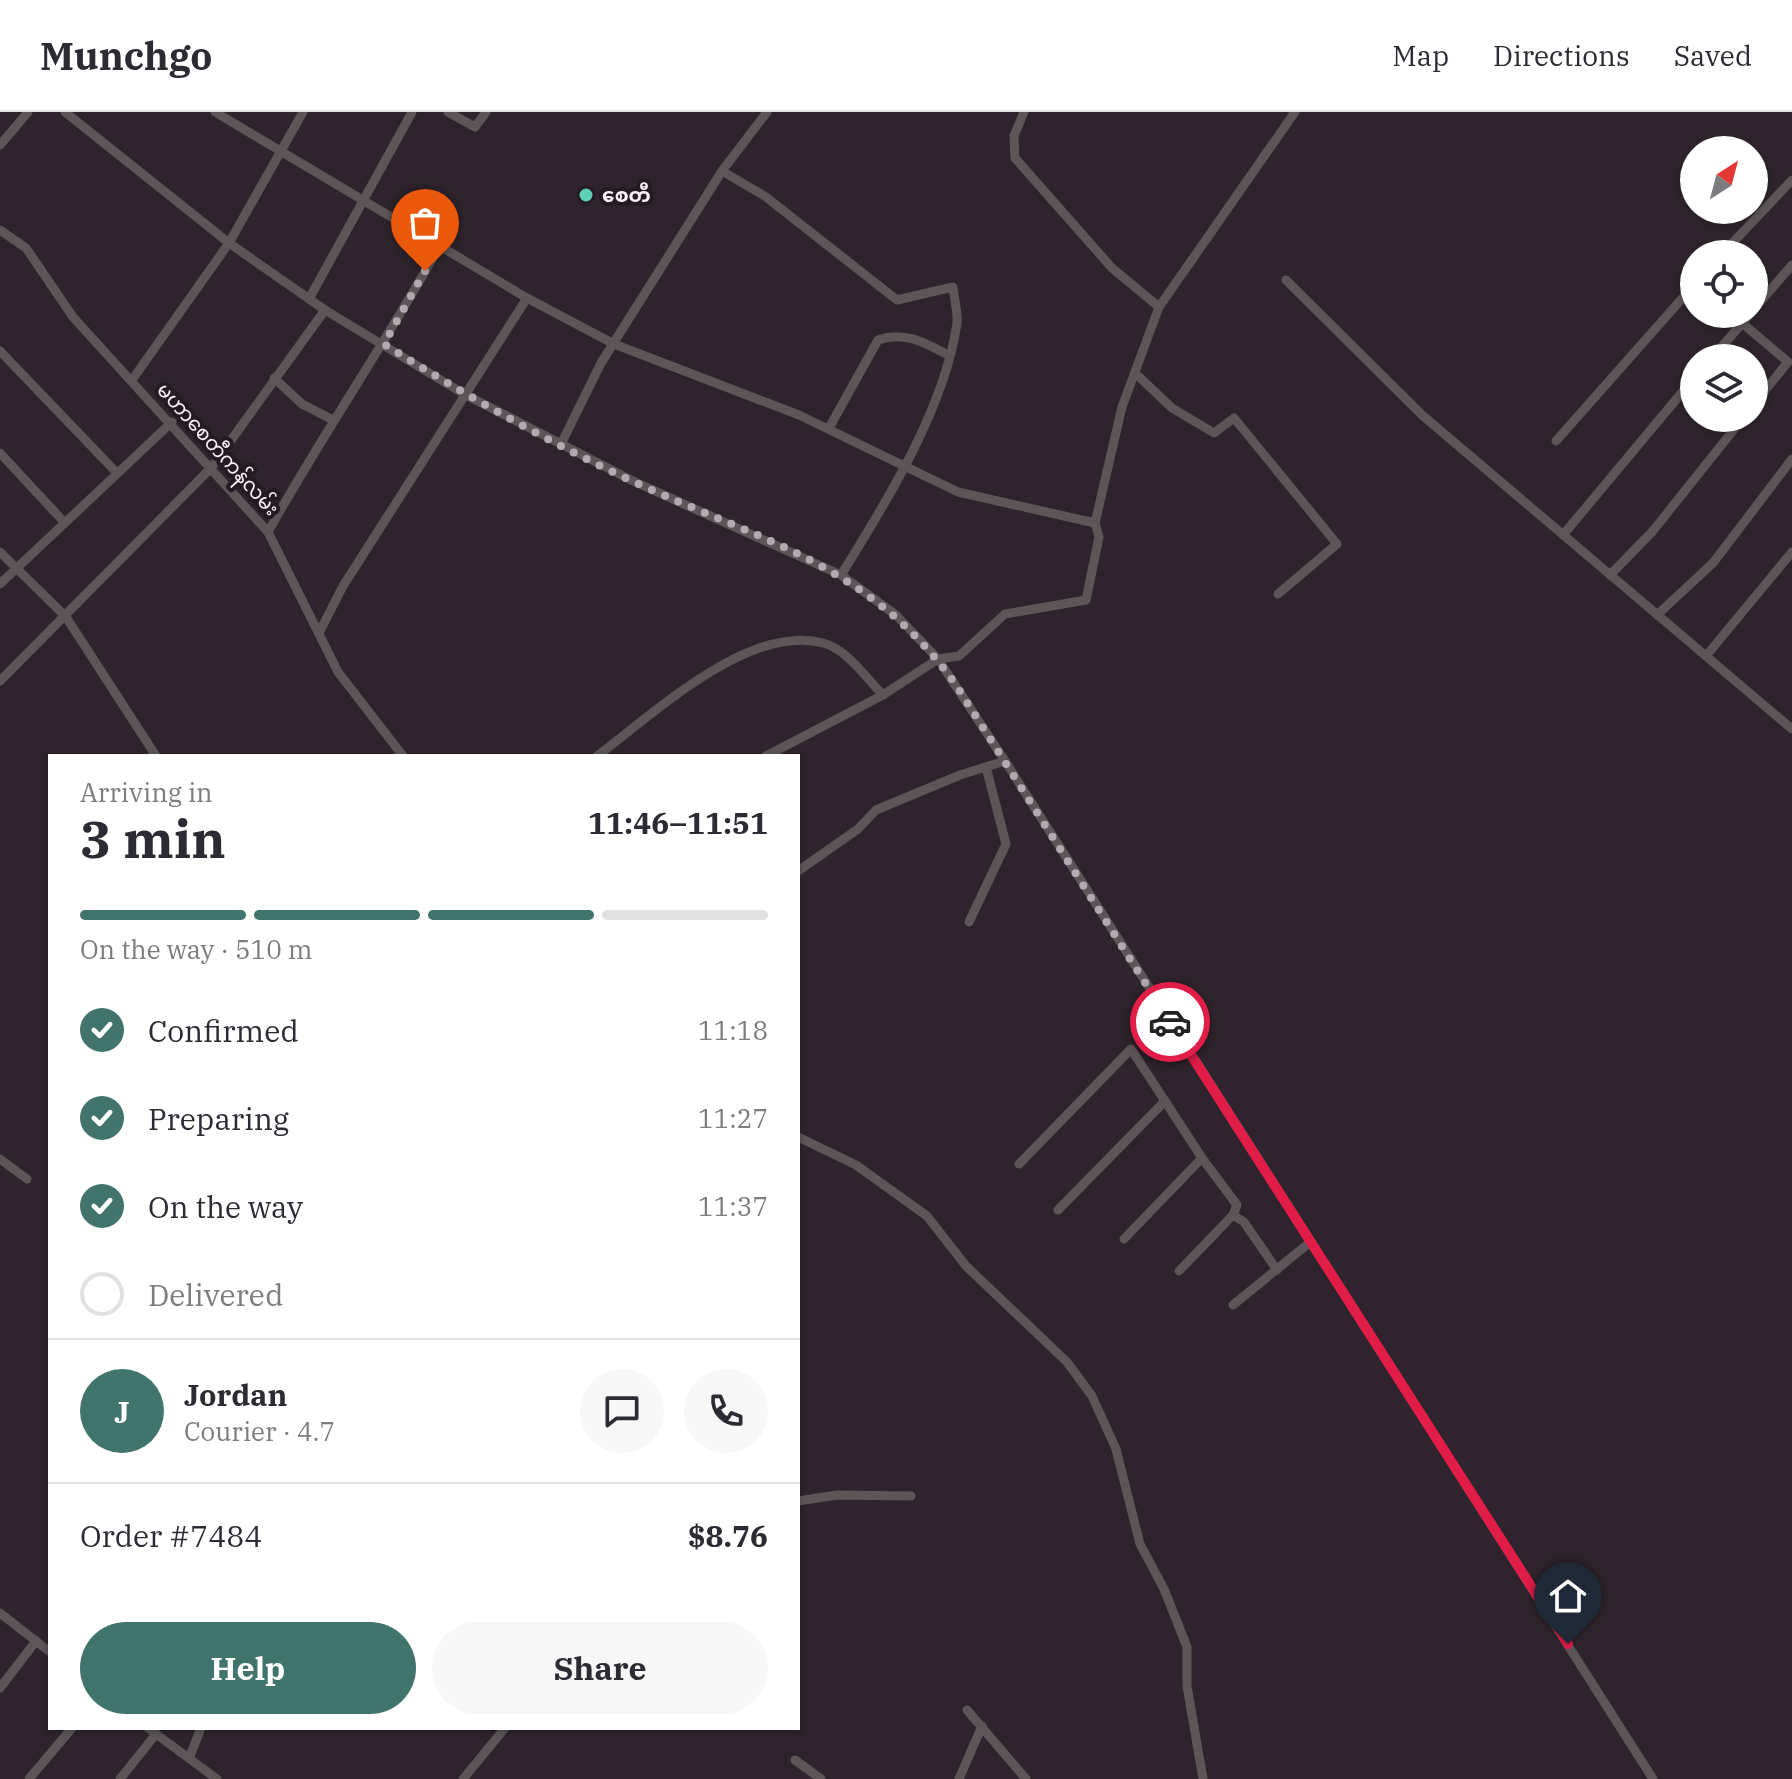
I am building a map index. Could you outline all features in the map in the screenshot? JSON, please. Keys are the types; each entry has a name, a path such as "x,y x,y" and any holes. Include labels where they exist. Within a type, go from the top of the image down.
{"street":[{"path":"0,145 28,112"},
{"path":"65,112 229,243 325,310 464,394 633,481 841,575 896,615 938,659 1653,1779"},
{"path":"215,112 280,148 363,203 527,298 614,344 829,428 958,492 1095,523"},
{"path":"132,380 229,243 303,112"},
{"path":"309,299 412,112"},
{"path":"448,112 475,127 486,112"},
{"path":"561,444 614,344 722,171 767,112"},
{"path":"1024,112 1014,136 1015,158 1112,268 1159,307"},
{"path":"770,754 883,695 938,659 959,656 1005,614 1086,600 1099,537 1095,523 1122,407 1159,307 1295,112"},
{"path":"722,171 766,197 897,300 953,287 957,321 939,387 905,466 841,575"},
{"path":"1735,240 1792,180"},
{"name":"မဟာစေတီကန်လမ်း","path":"0,230 26,248 73,317 172,422 268,532 338,672 401,754"},
{"path":"268,532 333,420 384,344 439,247"},
{"path":"1768,293 1792,265"},
{"path":"1286,280 1422,415 1792,729"},
{"path":"319,633 343,586 527,298"},
{"path":"1556,441 1680,301"},
{"path":"0,681 211,468 325,310"},
{"path":"1724,344 1738,328"},
{"path":"1748,328 1767,344"},
{"path":"829,428 878,340 895,334 923,342 948,355"},
{"path":"1768,345 1788,362 1768,387"},
{"path":"0,351 116,472"},
{"path":"1135,373 1172,408 1214,433 1234,418 1337,544 1278,594"},
{"path":"274,378 302,404 333,420"},
{"path":"1563,535 1680,395"},
{"path":"0,584 172,422"},
{"path":"1610,575 1652,532 1732,432"},
{"path":"0,453 64,522"},
{"path":"1657,615 1713,563 1792,459"},
{"path":"0,552 66,617 155,754"},
{"path":"1706,656 1792,552"},
{"path":"600,754 737,655 780,642 823,643 842,653 883,695"},
{"path":"800,870 858,829 876,810 1005,761"},
{"path":"969,922 1006,844 986,767"},
{"path":"1019,1164 1131,1049 1202,1158 1237,1205 1233,1215 1179,1271"},
{"path":"1058,1210 1165,1101"},
{"path":"800,1138 856,1165 927,1216 966,1266 1067,1362 1092,1396 1116,1449 1140,1544 1164,1589 1187,1647 1187,1686 1203,1779"},
{"path":"1124,1239 1202,1158"},
{"path":"0,1159 27,1179"},
{"path":"1233,1215 1244,1222 1277,1270"},
{"path":"1233,1305 1309,1243"},
{"path":"800,1501 837,1495 911,1496"},
{"path":"0,1613 48,1650"},
{"path":"0,1688 36,1641"},
{"path":"967,1710 1026,1779"},
{"path":"959,1779 982,1726"},
{"path":"29,1779 70,1730"},
{"path":"190,1756 200,1730"},
{"path":"463,1779 503,1730"},
{"path":"120,1779 152,1731 190,1756 217,1779"},
{"path":"795,1760 821,1779"}],"way so far":[{"path":"425,271 384,344 464,394 633,481 809,557 841,575 896,615 938,659 956,685 1170,1022"}],"place":[{"name":"စေတီ","path":"586,195"}],"route":[{"path":"1170,1022 1568,1644"}]}
